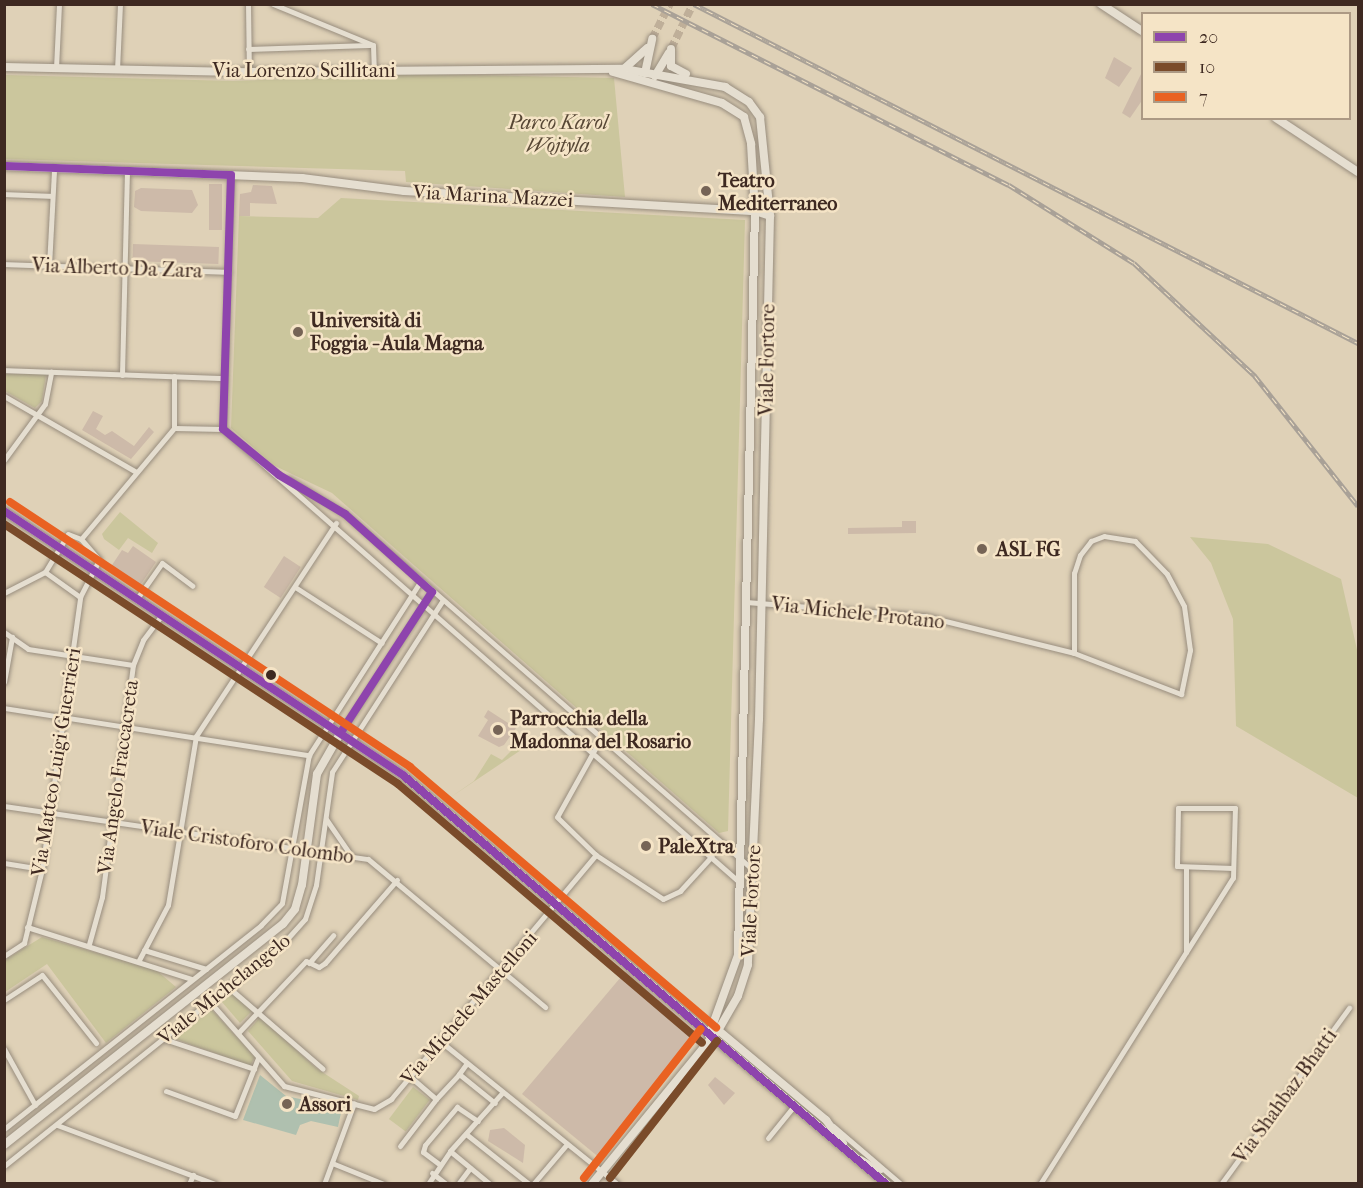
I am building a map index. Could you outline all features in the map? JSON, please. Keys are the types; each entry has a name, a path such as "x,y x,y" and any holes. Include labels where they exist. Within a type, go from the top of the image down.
{"street":[{"path":"56,68 59,4"},
{"path":"117,70 120,4"},
{"path":"248,4 249,72"},
{"path":"273,4 373,45 374,70"},
{"path":"1101,4 1141,30"},
{"path":"624,69 652,39 644,70 648,79"},
{"name":"Via Lorenzo Scillitani","path":"248,49 373,45"},
{"path":"603,70 648,79 658,73 671,49 670,66 699,80"},
{"name":"Via Lorenzo Scillitani","path":"4,67 249,72 603,70"},
{"name":"Viale Fortore","path":"603,70 644,70 725,87 749,102 760,117 770,216 759,719 748,965 738,996 717,1030 709,1035"},
{"name":"Viale Fortore","path":"648,79 691,90 744,117 751,144 755,211 744,717 738,855 738,955 709,1035"},
{"path":"1279,120 1359,172"},
{"name":"Via Marina Mazzei","path":"4,166 302,178 404,191 755,211 770,216"},
{"path":"49,266 54,168"},
{"path":"122,375 127,170"},
{"path":"224,429 231,175"},
{"path":"4,194 52,196"},
{"name":"Via Alberto Da Zara","path":"4,264 229,272"},
{"path":"4,370 224,378"},
{"path":"4,460 35,413 45,404 51,372"},
{"path":"81,539 174,428 174,376"},
{"path":"4,396 136,472"},
{"path":"174,428 224,429 336,524 738,881"},
{"path":"279,475 345,514 420,582 752,869"},
{"path":"4,511 94,574 329,724 404,776 887,1184"},
{"path":"139,960 168,905 196,736 336,524"},
{"path":"4,593 45,572 68,534 81,539 99,560 94,574 80,597 45,572"},
{"name":"Via Michele Protano","path":"746,602 925,616 1074,653 1180,694 1190,650 1184,606 1158,562 1136,541 1104,536 1080,555 1074,573 1074,653"},
{"path":"377,561 386,551"},
{"path":"136,600 162,563 192,586"},
{"name":"Viale Michelangelo","path":"4,1129 206,969 282,903 309,755 420,582"},
{"path":"295,587 382,643"},
{"name":"Viale Michelangelo","path":"4,1145 280,927 295,909 307,850 317,774 341,732 432,592"},
{"name":"Via Matteo Luigi Guerrieri","path":"4,956 24,943 42,869 80,597"},
{"name":"Viale Michelangelo","path":"4,1166 287,939 311,906 332,772 442,601"},
{"name":"Via Angelo Fraccacreta","path":"89,944 102,897 133,665 143,640 161,616"},
{"path":"4,632 28,649 72,658 133,665"},
{"path":"4,682 12,637"},
{"path":"4,708 309,755"},
{"path":"744,717 759,719"},
{"path":"601,738 557,816 596,855 663,899 680,891 712,856"},
{"name":"Viale Cristoforo Colombo","path":"4,806 180,833 350,854 368,859 397,880 545,1007"},
{"path":"1040,1184 1233,878 1235,808 1178,808 1177,866 1233,868"},
{"path":"326,819 350,854"},
{"name":"Via Michele Mastelloni","path":"210,1002 284,1086 374,1109 382,1105 410,1076 556,906 596,855"},
{"path":"4,863 42,869"},
{"path":"1186,867 1186,954"},
{"path":"309,963 319,967 325,963 397,880"},
{"path":"27,927 89,944 192,979"},
{"path":"280,927 287,939"},
{"path":"238,1033 309,963 333,935"},
{"path":"144,950 206,969"},
{"path":"4,1000 42,975 96,1043"},
{"path":"228,987 323,1069"},
{"name":"Via Shahbaz Bhatti","path":"1221,1184 1349,1008"},
{"path":"717,1030 901,1184"},
{"path":"592,1184 709,1035"},
{"path":"164,1038 254,1069"},
{"path":"440,1041 617,1184"},
{"path":"4,1049 35,1105"},
{"path":"166,1091 235,1116 258,1058"},
{"path":"400,1146 467,1063"},
{"path":"459,1074 495,1103"},
{"path":"410,1076 436,1099"},
{"path":"428,1184 439,1164 504,1092"},
{"path":"324,1184 354,1104"},
{"path":"768,1138 794,1106"},
{"path":"439,1164 423,1152 457,1107 478,1121"},
{"path":"826,1120 851,1153 893,1177"},
{"path":"57,1125 214,1184"},
{"path":"466,1134 531,1184 567,1144"},
{"path":"450,1151 483,1181 490,1184"},
{"path":"332,1163 384,1184"},
{"path":"458,1184 470,1167"},
{"path":"432,1173 446,1184"},
{"path":"189,1184 193,1175"}],"green space":[{"name":"Parco Karol Wojtyla","path":"425,74 614,78 625,197 406,182 405,171 5,159 5,75 233,81"},
{"path":"341,198 745,220 728,831 719,833 332,493 273,465 231,428 239,216 318,218"},
{"path":"5,374 46,374 42,401 35,408 5,391"},
{"path":"120,512 158,543 152,553 128,538 119,550 104,539 102,534"},
{"path":"1190,537 1268,544 1341,579 1358,654 1358,798 1236,726 1233,619 1211,563"},
{"path":"518,744 524,748 448,799 474,781 491,754 502,760"},
{"path":"42,937 156,970 176,987 106,1043 47,964 5,992 5,960"},
{"path":"233,993 253,1010 240,1023 222,1002"},
{"path":"212,1010 255,1057 250,1066 173,1038"},
{"path":"260,1017 316,1068 359,1096 358,1100 292,1081 248,1031"},
{"path":"413,1087 430,1100 406,1132 389,1119"}],"shaded area":[{"name":"Assori","path":"260,1075 286,1096 342,1108 338,1127 311,1121 300,1125 296,1135 243,1120"}],"building":[{"path":"1114,57 1132,68 1119,87 1105,78"},
{"path":"1141,74 1141,102 1130,118 1122,113"},
{"path":"209,184 222,184 222,230 209,230"},
{"path":"253,185 272,186 277,204 250,203 250,216 239,216 240,194 251,192"},
{"path":"141,188 192,190 198,205 192,213 141,211 134,207 135,191"},
{"path":"133,244 219,247 218,264 132,261"},
{"path":"93,411 103,416 96,429 105,435 112,431 134,446 149,427 154,432 131,459 82,430"},
{"path":"902,521 916,521 916,533 848,534 848,528 902,527"},
{"path":"133,546 156,562 139,587 110,568 122,550 128,553"},
{"path":"284,556 301,567 281,598 264,587"},
{"name":"Parrocchia della Madonna del Rosario","path":"488,710 516,728 504,745 499,747 478,736 488,720 484,717"},
{"path":"626,971 690,1027 695,1041 601,1159 522,1094"},
{"path":"715,1077 735,1093 724,1105 708,1085"},
{"path":"504,1128 525,1145 523,1163 488,1141 490,1130"}],"tunnel":[{"path":"652,39 670,4"},
{"path":"671,49 693,4"}],"railway":[{"path":"652,4 1009,185 1134,263 1255,376 1358,506"},
{"path":"694,4 1358,343"}],"transit line":[{"name":"20","path":"4,166 231,175 223,429 279,475 345,514 432,592 341,732"},
{"name":"7","path":"10,502 410,767 716,1027"},
{"name":"20","path":"4,511 404,776 886,1184"},
{"name":"10","path":"4,524 398,784 702,1043"},
{"name":"7","path":"584,1178 701,1029"},
{"name":"10","path":"610,1178 717,1041"}],"place":[{"name":"Teatro Mediterraneo","path":"706,191"},
{"name":"Università di Foggia - Aula Magna","path":"298,332"},
{"name":"ASL FG","path":"982,549"},
{"name":"Parrocchia della Madonna del Rosario","path":"498,730"},
{"name":"PaleXtra","path":"646,846"},
{"name":"Assori","path":"287,1104"}]}
